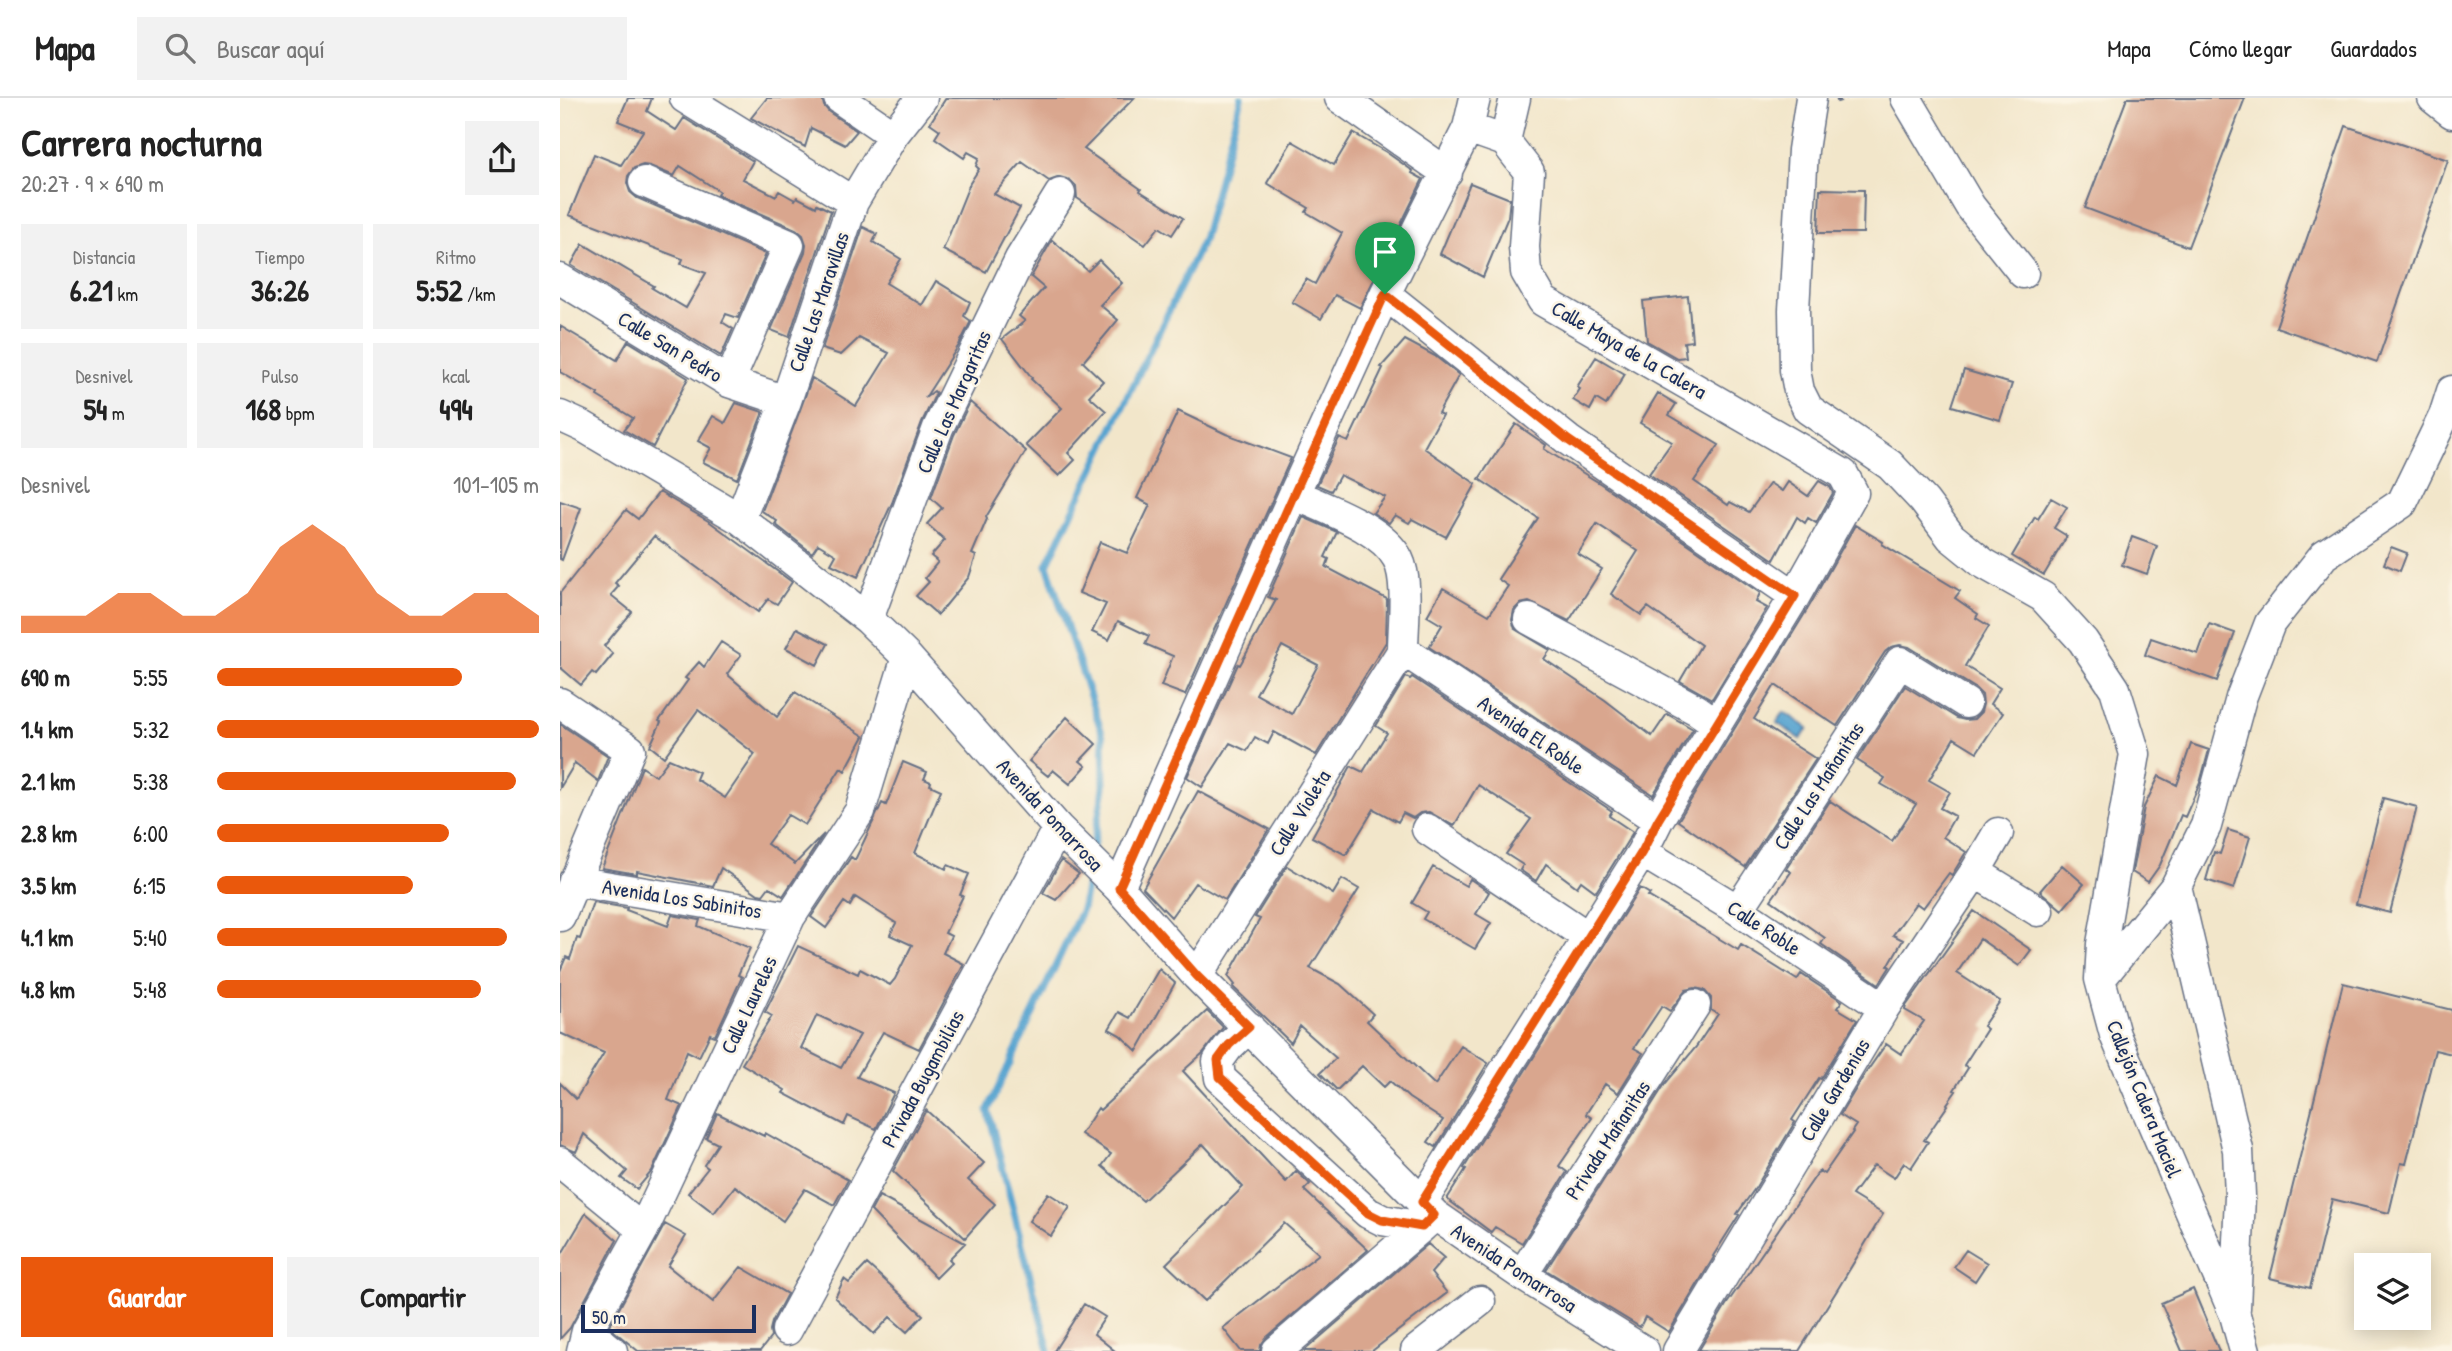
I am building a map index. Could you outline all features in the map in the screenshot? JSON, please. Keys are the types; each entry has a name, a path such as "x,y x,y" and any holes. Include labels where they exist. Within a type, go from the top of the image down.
{"street":[{"path":"685,98 853,202"},
{"path":"839,98 892,135"},
{"name":"Calle Las Maravillas","path":"740,519 786,401 853,202 892,135 922,98"},
{"path":"1340,98 1447,173"},
{"path":"1119,888 1385,294 1468,128 1475,98"},
{"path":"1468,128 1505,141 1515,98"},
{"name":"Callejón Calera Maciel","path":"1811,98 1803,150 1794,310 1795,370 1800,391 1808,409 1890,466 1924,501 1951,537 1972,555 2043,597 2083,641 2115,690 2135,754 2102,944 2100,979 2115,1035 2235,1315 2245,1351"},
{"path":"1906,98 1970,206 2024,273"},
{"path":"2433,98 2452,113"},
{"name":"Calle Maya de la Calera","path":"1505,141 1529,172 1524,247 1526,272 1543,301 1843,474 1853,493 1795,596"},
{"path":"644,182 789,245 729,382"},
{"name":"Calle Las Margaritas","path":"868,619 938,428 1020,259 1060,194"},
{"name":"Calle San Pedro","path":"560,279 729,382 786,401"},
{"path":"1277,1351 1426,1214 1588,937 1795,596 1568,440 1385,294"},
{"path":"2100,979 2176,886 2206,826 2241,698 2270,623 2324,555 2402,503 2444,416 2452,391"},
{"name":"Avenida Pomarrosa","path":"568,427 740,519 868,619 907,657 1062,831 1119,888 1197,976 1249,1027 1426,1214 1644,1351"},
{"path":"1294,494 1366,529 1384,542 1398,560 1404,582 1403,650"},
{"path":"1529,619 1697,710 1717,724"},
{"name":"Avenida El Roble","path":"1403,650 1658,820"},
{"name":"Calle Violeta","path":"1197,976 1403,650"},
{"name":"Calle Laureles","path":"585,1341 643,1230 790,916 860,811 907,657"},
{"name":"Calle Las Mañanitas","path":"1738,910 1900,662 1966,703"},
{"path":"560,703 630,750 560,916"},
{"path":"1427,829 1588,937"},
{"name":"Privada Bugambilias","path":"787,1330 1062,831"},
{"name":"Calle Gardenias","path":"1678,1351 1884,1008 1998,833"},
{"name":"Calle Roble","path":"1642,852 1738,910 1884,1008"},
{"path":"1975,872 2038,911"},
{"name":"Avenida Los Sabinitos","path":"574,881 790,916"},
{"path":"2176,886 2238,1150 2240,1196 2235,1315"},
{"name":"Privada Mañanitas","path":"1522,1275 1695,1005"},
{"path":"1249,1027 1229,1045 1218,1060 1220,1077 1368,1213 1382,1220 1426,1214"},
{"path":"560,1161 643,1230"},
{"path":"1416,1351 1480,1301"},
{"path":"585,1341 612,1351"}],"water":[{"path":"1784,712 1808,728 1801,739 1777,723"}],"building":[{"path":"628,98 652,98 647,111 676,130 684,118 753,161 743,179 776,196 779,191 795,200 797,197 831,211 789,337 771,330 805,252 803,235 796,229 717,195 719,191 680,166 674,176 650,166 634,168 628,176 630,192 637,198 766,254 738,318 726,314 722,322 733,329 721,356 571,265 583,244 686,308 706,273 681,264 683,259 569,215 594,154 621,165 643,131 618,121"},
{"path":"767,98 822,98 829,112 857,131 845,145 811,128 805,147 751,118"},
{"path":"946,98 1134,98 1084,149 1141,189 1140,191 1183,218 1172,235 1159,227 1145,245 1077,198 1076,186 1070,180 1060,177 1049,181 1022,162 994,194 1020,208 986,272 943,250 970,183 979,169 976,166 979,158 968,152 964,158 935,138 940,130 930,123"},
{"path":"2127,98 2245,98 2188,247 2085,208"},
{"path":"2346,126 2448,160 2377,362 2276,327"},
{"path":"1353,133 1386,152 1423,179 1360,308 1335,295 1321,319 1292,302 1306,279 1315,284 1342,233 1306,212 1309,208 1267,183 1292,141 1334,165"},
{"path":"1470,183 1510,199 1508,217 1483,277 1440,254"},
{"path":"1820,189 1864,190 1863,233 1818,233"},
{"path":"863,227 877,234 873,242 901,259 886,283 922,305 936,281 970,302 964,316 971,321 925,398 934,391 936,393 922,422 892,503 858,577 831,564 836,555 818,544 812,553 762,511 812,378 856,406 889,353 859,338 841,355 822,349"},
{"path":"1052,240 1088,271 1099,260 1122,283 1100,305 1118,320 1083,362 1103,381 1089,396 1106,411 1068,453 1075,460 1059,476 1026,445 1062,408 1031,379 1002,339 1025,321 1019,316 1044,288 1031,277"},
{"path":"1688,296 1692,341 1684,342 1686,357 1677,358 1647,341 1643,301"},
{"path":"560,326 617,360 628,341 688,378 653,447 624,430 633,418 560,372"},
{"path":"1405,340 1435,356 1459,375 1438,413 1442,415 1424,448 1476,484 1446,537 1412,519 1409,523 1395,515 1389,523 1373,513 1385,497 1340,475 1331,491 1317,485 1339,438 1348,442 1383,368 1381,367"},
{"path":"1596,357 1625,374 1606,405 1596,399 1590,410 1573,400 1580,389 1577,387"},
{"path":"1964,370 2012,384 2000,420 1952,406"},
{"path":"1658,393 1676,404 1669,415 1719,445 1694,481 1728,505 1730,502 1749,512 1770,483 1782,491 1788,482 1808,496 1819,481 1830,487 1833,493 1816,523 1808,518 1805,523 1797,517 1774,560 1649,474 1672,442 1640,423"},
{"path":"970,402 1026,451 986,517 972,554 976,556 969,577 938,615 916,596 929,582 925,578 938,562 931,556 945,540 927,524 942,508 931,498 954,435"},
{"path":"736,403 763,412 737,479 703,462 711,448 698,441 713,416 725,423"},
{"path":"1178,411 1226,434 1291,458 1185,695 1161,686 1173,656 1145,644 1149,636 1118,621 1109,640 1092,632 1106,604 1079,593 1100,542 1127,553 1150,505 1137,498"},
{"path":"1516,424 1546,445 1544,449 1601,484 1760,593 1756,602 1767,608 1712,699 1680,681 1701,645 1648,607 1641,615 1611,594 1638,551 1597,524 1578,554 1602,569 1569,621 1529,602 1520,604 1514,610 1512,620 1515,629 1550,650 1544,659 1652,736 1667,714 1693,729 1653,795 1429,647 1442,625 1427,616 1443,588 1489,615 1508,586 1498,579 1538,518 1479,479"},
{"path":"659,492 710,522 792,582 777,604 768,599 758,612 654,536 615,583 619,586 611,595 632,612 604,646 613,654 596,675 592,672 581,685 560,667 560,593 626,510 638,519"},
{"path":"2051,498 2067,507 2054,528 2067,536 2044,575 2012,556 2035,517 2038,519"},
{"path":"560,501 581,508 562,560 560,559"},
{"path":"1303,517 1337,532 1325,557 1329,559 1326,567 1387,599 1386,642 1316,755 1274,732 1268,744 1255,737 1247,751 1230,743 1202,787 1187,777 1238,664 1240,665 1276,600 1268,597","holes":["1282,646 1318,665 1292,714 1256,694"]},
{"path":"1855,525 1960,591 1955,598 1978,614 1976,618 1989,626 1965,666 2000,688 1990,704 2003,713 1977,752 1954,738 1929,780 1950,792 1940,808 1955,816 1943,837 1966,852 1952,875 1949,873 1923,908 1916,903 1893,935 1903,940 1879,984 1821,944 1825,938 1771,900 1791,872 1786,869 1830,801 1892,841 1916,804 1881,784 1885,778 1857,760 1905,686 1957,718 1965,720 1974,719 1981,712 1982,695 1975,688 1909,647 1900,645 1885,652 1837,726 1775,685 1754,719 1816,759 1745,867 1678,821 1810,605"},
{"path":"2132,537 2157,546 2147,574 2122,565"},
{"path":"2391,547 2407,553 2400,571 2384,564"},
{"path":"2209,624 2235,633 2217,681 2145,655 2151,638 2198,654"},
{"path":"797,628 828,644 817,665 786,648"},
{"path":"721,642 741,655 727,674 777,717 795,692 864,736 845,771 841,768 805,825 788,815 767,844 795,864 824,834 783,896 769,887 763,895 758,894 721,868 713,886 637,871 637,874 602,868 642,767 656,776 669,759 699,772 696,779 725,798 755,754 698,710 664,757 650,746 661,722 659,721 688,680 685,678 699,662 704,667"},
{"path":"1406,677 1412,677 1612,811 1609,816 1633,832 1596,892 1581,881 1577,887 1546,864 1536,881 1520,870 1523,865 1506,854 1531,819 1478,785 1454,826 1429,812 1420,813 1413,818 1403,813 1398,822 1374,809 1346,855 1312,837 1351,766 1363,772 1387,733 1376,726"},
{"path":"1067,717 1096,744 1080,761 1086,766 1070,784 1053,770 1048,776 1029,761"},
{"path":"560,724 608,756 598,781 575,763 560,788"},
{"path":"2191,744 2209,750 2200,783 2185,817 2181,815 2160,865 2148,882 2132,872 2144,807 2159,776 2177,785"},
{"path":"903,762 927,772 924,779 941,790 915,853 946,869 948,865 969,874 960,895 963,896 945,933 951,936 943,953 964,964 919,1049 883,1032 857,1077 894,1093 876,1129 848,1116 844,1125 783,1093 785,1090 742,1064 772,1016 765,1012 798,946 858,974 860,969 890,985 895,979 912,945 890,935 896,923 855,897 850,906 844,902 826,928 811,917 851,857 855,860 882,803 886,805","holes":["817,1015 860,1035 841,1068 801,1048"]},
{"path":"1198,791 1269,829 1225,900 1195,883 1171,917 1143,888"},
{"path":"2383,798 2417,807 2390,913 2356,904"},
{"path":"2228,830 2250,837 2234,889 2206,880 2214,852 2220,854"},
{"path":"1061,860 1079,874 1056,900 1043,893"},
{"path":"2062,865 2084,884 2062,910 2040,891"},
{"path":"1287,866 1333,894 1342,879 1359,889 1310,968 1340,984 1373,1014 1367,1021 1435,1085 1461,1046 1488,1063 1436,1147 1428,1142 1443,1120 1409,1098 1390,1081 1384,1087 1362,1066 1337,1090 1320,1073 1336,1058 1300,1026 1291,1043 1233,987 1235,985 1228,976 1260,919 1255,917"},
{"path":"1433,867 1466,886 1470,879 1489,892 1476,914 1491,923 1475,949 1423,919 1427,912 1412,903"},
{"path":"1640,888 1650,894 1648,896 1738,950 1741,945 1797,980 1801,974 1842,1001 1837,1008 1857,1020 1792,1120 1795,1122 1737,1214 1739,1215 1669,1332 1645,1317 1640,1327 1546,1270 1665,1084 1696,1047 1718,1014 1711,1010 1711,998 1704,990 1686,990 1670,1011 1662,1006 1634,1048 1643,1053 1618,1093 1605,1084 1586,1114 1592,1118 1559,1166 1567,1172 1522,1243 1495,1227 1491,1232 1447,1199"},
{"path":"593,902 627,908 626,910 668,926 672,915 700,920 698,926 750,948 738,975 742,977 715,1036 710,1034 699,1057 687,1051 668,1100 682,1106 652,1171 637,1189 621,1178 627,1171 584,1134 576,1152 560,1145 560,1083 576,1099 604,1053 560,1033 560,971 566,957 570,959 577,938 580,939"},
{"path":"1974,911 2031,950 2019,966 1980,939 1957,973 2000,1001 1983,1026 1987,1029 1964,1065 1968,1068 1954,1090 1956,1091 1924,1140 1928,1142 1911,1168 1904,1163 1894,1178 1874,1165 1852,1195 1883,1214 1799,1351 1699,1350 1726,1305 1819,1171 1824,1174 1853,1132 1856,1125 1840,1115 1863,1077 1886,1044 1901,1054 1924,1021 1905,1010 1906,1006"},
{"path":"1159,969 1175,983 1137,1051 1109,1029 1119,1012 1130,1018"},
{"path":"2343,983 2452,1010 2452,1054 2435,1050 2406,1164 2401,1163 2389,1213 2332,1199 2310,1288 2270,1278"},
{"path":"1207,1011 1223,1027 1203,1053 1183,1071 1286,1182 1296,1171 1310,1184 1304,1190 1368,1250 1266,1338 1260,1351 1241,1351 1223,1328 1319,1254 1284,1223 1205,1301 1166,1264 1243,1187 1203,1144 1143,1201 1102,1166 1111,1154 1081,1134 1098,1108 1100,1110"},
{"path":"926,1110 984,1163 968,1180 995,1204 965,1238 893,1171"},
{"path":"717,1113 764,1136 765,1133 848,1180 834,1205 805,1189 783,1221 735,1186 714,1213 688,1193 708,1168 704,1165 718,1144 706,1138"},
{"path":"1048,1193 1070,1207 1051,1236 1029,1221"},
{"path":"879,1196 965,1243 949,1259 952,1262 936,1278 871,1211"},
{"path":"586,1213 617,1240 570,1328 560,1339 560,1257"},
{"path":"665,1224 686,1236 668,1266 713,1302 741,1267 787,1294 772,1322 771,1337 760,1351 638,1351 609,1327"},
{"path":"1428,1244 1444,1258 1431,1273 1447,1293 1372,1351 1304,1351"},
{"path":"1966,1250 1987,1263 1975,1281 1954,1267"},
{"path":"867,1264 923,1315 907,1332 890,1317 874,1334 835,1298 844,1279 849,1283"},
{"path":"2193,1289 2219,1351 2182,1351 2161,1303"},
{"path":"1084,1304 1105,1317 1094,1334 1115,1351 1054,1351"}],"waterway":[{"path":"1092,852 1104,787 1103,736 1047,565 1203,240 1241,98"},
{"path":"1049,1351 988,1110 1082,909 1089,870"}],"route":[{"path":"1385,294 1568,440 1795,596 1658,820 1642,852 1422,1202 1434,1215 1422,1227 1382,1220 1368,1213 1220,1077 1218,1060 1229,1045 1249,1027 1197,976 1119,888 1385,294"}]}
